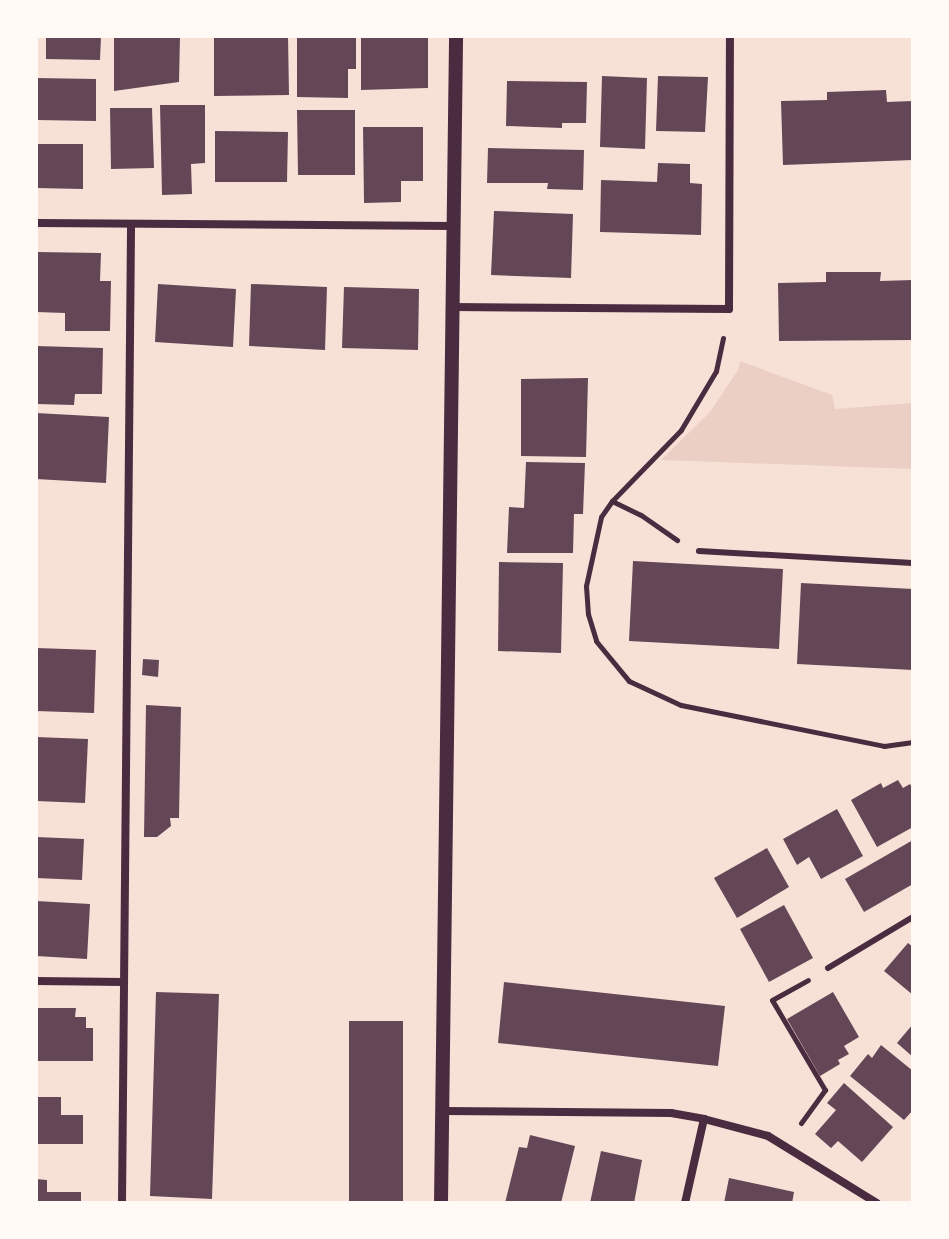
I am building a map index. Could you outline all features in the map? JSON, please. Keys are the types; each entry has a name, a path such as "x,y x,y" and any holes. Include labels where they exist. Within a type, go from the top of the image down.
{"street":[{"path":"441,1203 456,36"},
{"path":"451,307 729,309 730,36"},
{"path":"36,223 453,226"},
{"path":"122,1203 131,224"},
{"path":"36,981 124,982"},
{"path":"443,1111 671,1113 704,1119 768,1136 877,1203"},
{"path":"685,1203 704,1119"}],"lane":[{"path":"699,551 913,563"},
{"path":"828,968 913,917"}],"path":[{"path":"729,309 716,371 681,430 612,501 601,517 591,551 586,586 588,614 596,641 629,681 681,705 884,746 913,742"},
{"path":"612,501 699,551"},
{"path":"784,1146 825,1090 772,1000 828,968"}],"shaded area":[{"path":"740,361 832,395 835,409 913,403 913,469 661,460 710,412 738,370"}],"building":[{"path":"46,36 101,36 100,60 46,59"},
{"path":"114,36 180,36 179,82 114,91"},
{"path":"214,36 288,36 289,95 214,96"},
{"path":"297,36 356,36 356,69 348,69 348,98 297,97"},
{"path":"361,36 428,36 428,88 361,90"},
{"path":"602,76 647,78 645,149 600,147"},
{"path":"658,76 708,77 705,132 656,131"},
{"path":"36,78 96,79 96,121 36,120"},
{"path":"507,81 587,82 586,123 562,123 562,128 506,126"},
{"path":"886,90 887,102 913,101 913,160 783,165 781,101 827,100 827,92"},
{"path":"160,105 205,105 205,163 191,164 192,194 162,195"},
{"path":"110,108 152,108 154,168 111,169"},
{"path":"297,110 355,110 355,175 298,175"},
{"path":"363,127 423,127 423,181 401,181 401,202 364,203"},
{"path":"215,131 288,132 287,182 215,182"},
{"path":"36,144 83,144 83,189 36,188"},
{"path":"488,148 584,150 583,190 547,189 548,183 487,183"},
{"path":"658,163 690,164 690,183 702,184 701,235 600,232 601,180 657,182"},
{"path":"494,211 573,214 571,278 491,275"},
{"path":"36,252 101,253 100,281 111,281 110,331 65,331 65,313 36,312"},
{"path":"826,272 881,272 880,281 913,280 913,340 779,341 778,283 826,282"},
{"path":"158,284 236,289 233,347 155,342"},
{"path":"251,284 327,287 325,350 249,346"},
{"path":"344,287 419,289 418,350 342,348"},
{"path":"36,346 103,348 102,394 75,394 74,405 36,404"},
{"path":"588,378 586,457 521,456 521,379"},
{"path":"36,413 109,417 106,483 36,479"},
{"path":"526,462 585,463 583,514 574,514 573,553 507,553 509,507 524,508"},
{"path":"633,561 783,569 779,649 629,641"},
{"path":"499,562 563,563 561,653 498,651"},
{"path":"801,583 913,589 913,670 797,664"},
{"path":"36,648 96,650 94,713 36,711"},
{"path":"143,659 159,660 158,677 142,675"},
{"path":"146,705 181,707 179,818 170,818 171,826 157,837 144,837"},
{"path":"36,737 88,739 85,803 36,801"},
{"path":"898,780 903,788 910,784 913,789 913,827 877,847 851,800 881,783 883,788"},
{"path":"837,809 863,856 821,879 809,857 797,865 783,839"},
{"path":"36,837 84,839 82,880 36,878"},
{"path":"913,840 913,884 864,912 845,879"},
{"path":"767,848 789,887 737,918 714,878"},
{"path":"36,901 90,904 87,959 36,956"},
{"path":"784,905 813,958 769,982 740,929"},
{"path":"908,943 913,947 913,995 884,971"},
{"path":"504,982 725,1006 718,1066 498,1043"},
{"path":"156,992 219,994 212,1199 150,1196"},
{"path":"833,992 859,1037 844,1046 849,1054 838,1060 840,1064 820,1076 787,1019"},
{"path":"36,1008 76,1008 75,1017 86,1017 86,1028 93,1028 93,1061 36,1061"},
{"path":"349,1021 403,1021 403,1203 349,1203"},
{"path":"913,1024 913,1057 897,1043"},
{"path":"881,1045 913,1071 913,1110 904,1120 850,1076 868,1054 872,1058"},
{"path":"844,1083 893,1127 862,1162 838,1141 831,1148 815,1134 836,1110 827,1103"},
{"path":"36,1097 61,1097 61,1115 83,1115 83,1144 36,1144"},
{"path":"530,1135 575,1146 561,1203 505,1203 519,1147 527,1148"},
{"path":"601,1151 642,1160 634,1203 590,1203"},
{"path":"729,1178 794,1192 792,1203 724,1203"},
{"path":"36,1179 47,1180 47,1192 81,1192 81,1203 36,1203"}]}
